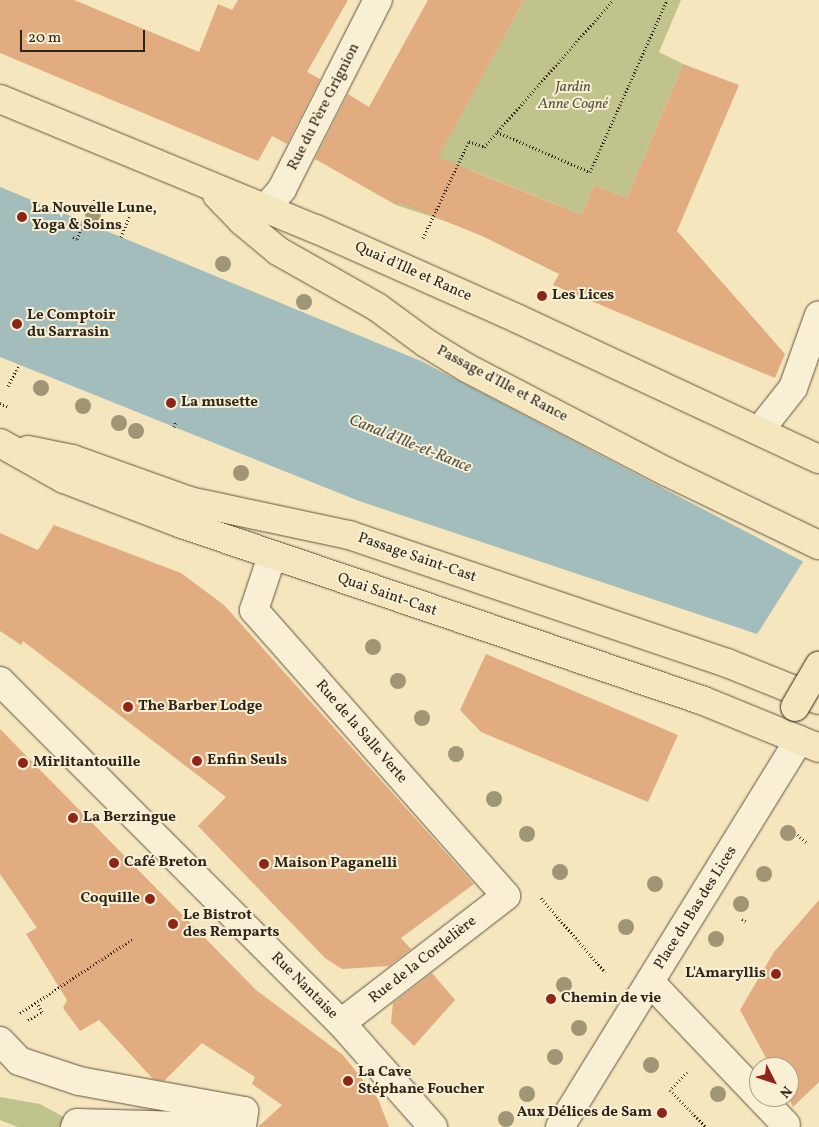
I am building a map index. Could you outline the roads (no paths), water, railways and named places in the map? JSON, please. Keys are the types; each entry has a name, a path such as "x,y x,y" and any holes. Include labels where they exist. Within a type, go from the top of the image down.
{"main road":[{"name":"Quai d'Ille et Rance","path":"0,99 407,270 819,459"},
{"name":"Passage d'Ille et Rance","path":"209,186 242,221 278,250 377,307 450,359 667,472 819,545"},
{"name":"Quai Saint-Cast","path":"4,444 64,479 272,556 704,701 799,740"},
{"name":"Passage Saint-Cast","path":"4,444 72,458 189,501 349,535 727,663 807,704"},
{"path":"799,740 807,704 819,666"}],"street":[{"name":"Rue du Père Grignion","path":"264,210 282,189 378,0"},
{"path":"758,431 793,388 819,315"},
{"name":"Rue de la Salle Verte","path":"272,556 254,610 506,896"},
{"name":"Rue Nantaise","path":"0,681 341,1023 433,1127"},
{"name":"Place du Bas des Lices","path":"560,1127 799,740"},
{"name":"Rue de la Cordelière","path":"341,1023 506,896"},
{"path":"650,982 786,1125"},
{"path":"0,1041 19,1061 79,1081 244,1111 242,1127"},
{"path":"75,1127 77,1123 223,1127"}],"water":[{"name":"Canal d'Ille-et-Rance","path":"0,187 421,361 819,570 819,661 757,634 359,501 0,357"}],"place":[{"name":"La Nouvelle Lune, Yoga & Soins","path":"22,217"},
{"name":"Les Lices","path":"542,296"},
{"name":"Le Comptoir du Sarrasin","path":"17,324"},
{"name":"La musette","path":"171,403"},
{"name":"The Barber Lodge","path":"128,707"},
{"name":"Enfin Seuls","path":"197,761"},
{"name":"Mirlitantouille","path":"23,763"},
{"name":"La Berzingue","path":"73,818"},
{"name":"Café Breton","path":"114,863"},
{"name":"Maison Paganelli","path":"264,864"},
{"name":"Coquille","path":"150,899"},
{"name":"Le Bistrot des Remparts","path":"173,924"},
{"name":"L'Amaryllis","path":"776,974"},
{"name":"Chemin de vie","path":"551,999"},
{"name":"La Cave Stéphane Foucher","path":"348,1081"},
{"name":"Aux Délices de Sam","path":"662,1113"}],"park label":[{"name":"Jardin Anne Cogné","path":"573,96"}]}
